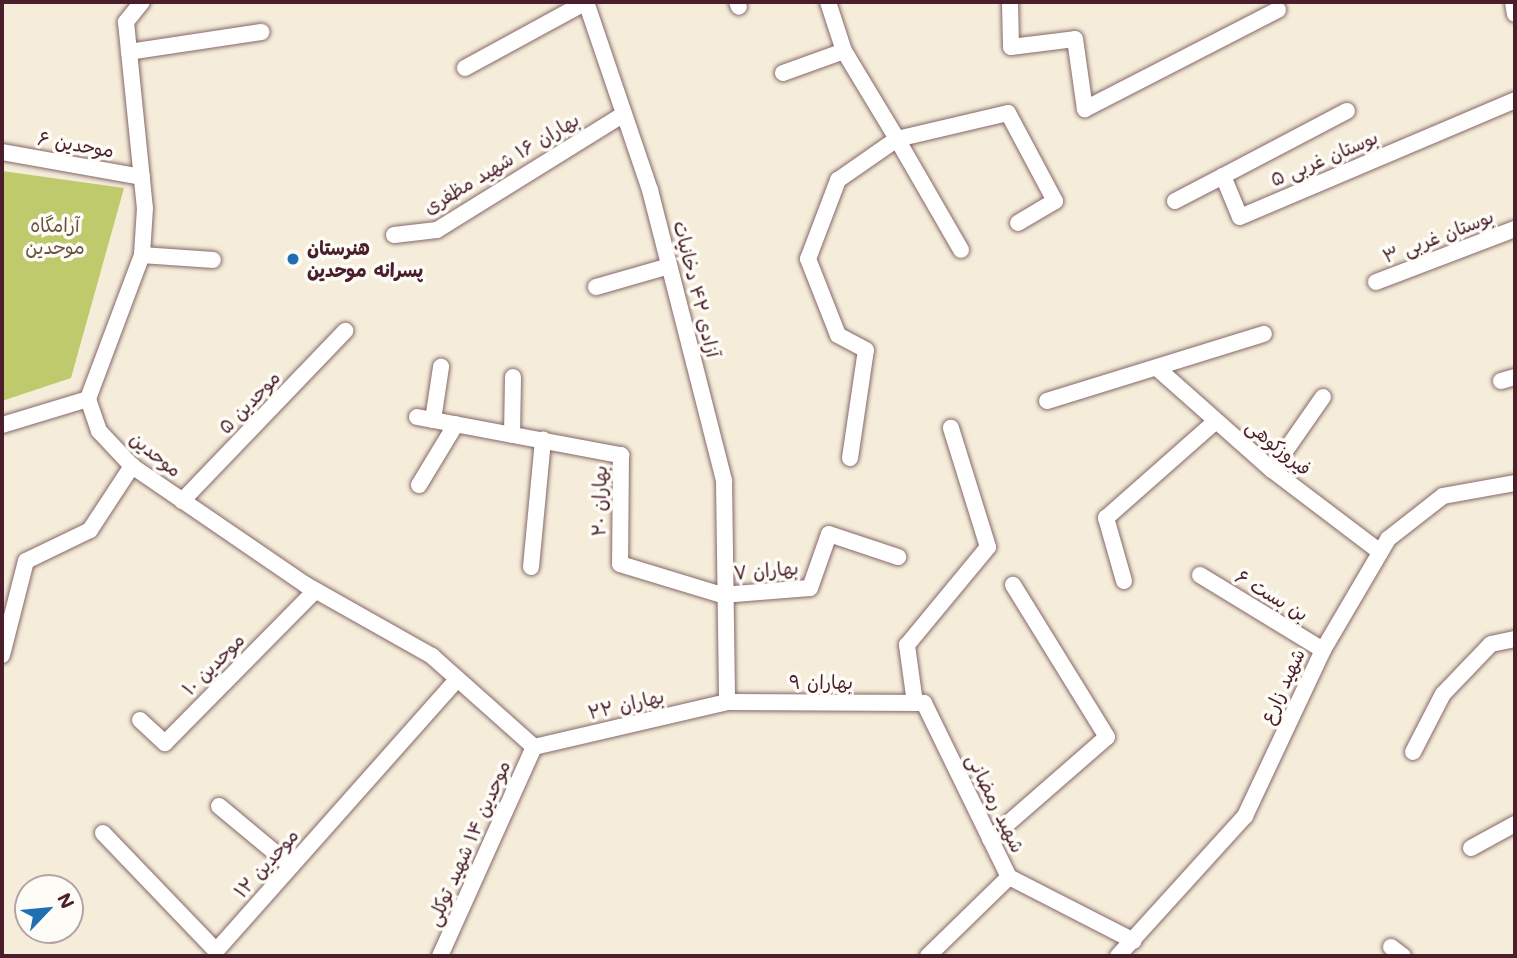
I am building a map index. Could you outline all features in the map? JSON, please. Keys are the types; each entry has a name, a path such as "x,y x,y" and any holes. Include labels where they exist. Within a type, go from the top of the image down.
{"street":[{"path":"2,425 88,399 142,255 142,177 126,22 142,2"},
{"path":"465,68 586,2"},
{"name":"آزادی ۴۲ دخانیات","path":"586,2 624,114 669,266 724,481 722,595 727,702"},
{"path":"828,2 844,51 961,250"},
{"path":"1010,2 1011,47 1075,39 1085,108 1278,10"},
{"path":"1513,2 1515,15"},
{"path":"129,52 261,32"},
{"path":"783,72 844,51"},
{"name":"بوستان غربی ۵","path":"1223,176 1240,217 1515,100"},
{"path":"1175,201 1347,111"},
{"path":"850,458 866,350 838,335 808,258 838,180 897,139 1008,113 1055,201 1018,223"},
{"name":"بهاران ۱۶ شهید مظفری","path":"394,235 437,230 624,114"},
{"name":"موحدین ۶","path":"2,152 142,177"},
{"name":"بوستان غربی ۳","path":"1376,282 1515,229"},
{"path":"142,255 213,260"},
{"path":"596,287 669,266"},
{"name":"موحدین ۵","path":"183,501 345,331"},
{"path":"1046,401 1265,334"},
{"name":"بهاران ۲۰","path":"441,367 425,419 621,455 620,564 722,595"},
{"name":"فیروزکوهی","path":"1157,368 1272,470 1380,552"},
{"path":"512,435 513,377"},
{"path":"1272,470 1323,397"},
{"name":"موحدین","path":"88,399 99,430 132,466 315,591 432,656 534,747"},
{"path":"1124,581 1106,518 1215,422"},
{"path":"419,485 456,424"},
{"path":"915,704 907,645 988,547 951,428"},
{"path":"531,567 543,440"},
{"path":"2,654 26,561 90,530 132,466"},
{"name":"شهید زارع","path":"1118,956 1245,816 1323,650 1388,539 1443,496 1515,483"},
{"name":"بهاران ۷","path":"722,595 810,589 829,534 898,558"},
{"name":"بن بست ۶","path":"1199,575 1323,650"},
{"path":"990,839 1107,737 1013,585"},
{"name":"موحدین ۱۰","path":"140,720 165,743 315,591"},
{"path":"1413,752 1443,694 1491,644 1515,639"},
{"name":"موحدین ۱۲","path":"103,833 216,951 457,680"},
{"name":"بهاران ۹","path":"727,702 915,704"},
{"name":"بهاران ۲۲","path":"534,747 727,702"},
{"name":"شهید رمضانی","path":"915,704 924,703 1009,877 1134,941"},
{"name":"موحدین ۱۴ شهید توکلی","path":"440,956 534,747"},
{"path":"219,807 291,866"},
{"path":"1471,848 1515,824"},
{"path":"928,956 1009,877"}],"green space":[{"name":"آرامگاه موحدین","path":"2,171 124,188 71,378 2,401"}],"place":[{"name":"هنرستان پسرانه موحدین","path":"293,259"}]}
